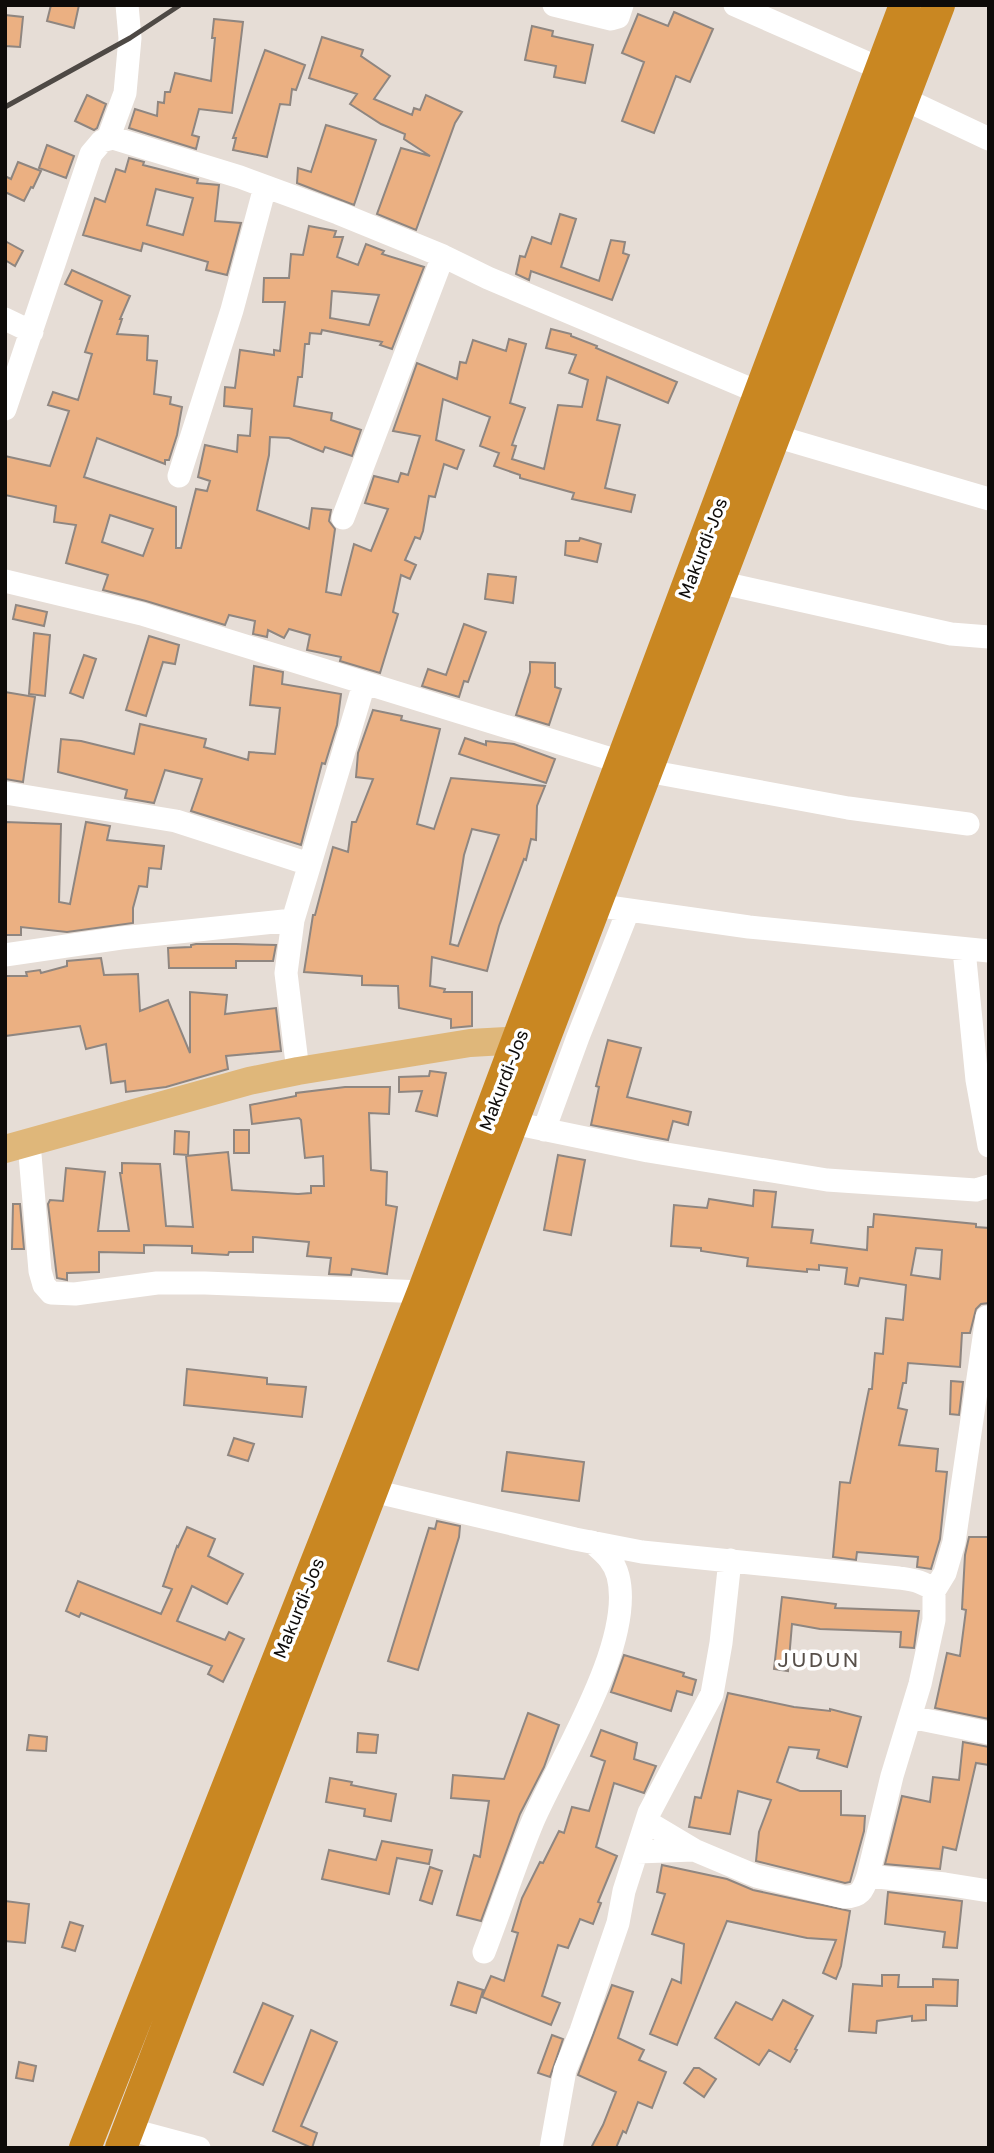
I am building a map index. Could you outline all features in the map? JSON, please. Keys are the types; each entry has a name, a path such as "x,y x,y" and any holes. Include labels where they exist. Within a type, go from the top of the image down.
{"highway":[{"name":"Makurdi-Jos","path":"125,2138 513,1123 532,1039 634,766 760,393 905,5"},
{"name":"Makurdi-Jos","path":"85,2148 423,1292 532,1039 594,905 634,766 718,582 939,5"}],"main road":[{"path":"17,1146 249,1081 470,1043 532,1039"}],"street":[{"path":"107,139 125,93 130,38 127,5"},
{"path":"555,5 614,19 618,17 622,5"},
{"path":"735,5 881,69"},
{"path":"902,98 989,139"},
{"path":"5,409 91,154 96,145 107,139 124,141 265,187 443,256 488,278 760,393"},
{"path":"179,476 232,310 265,187"},
{"path":"343,518 443,256"},
{"path":"5,319 32,332"},
{"path":"775,436 989,499"},
{"path":"5,581 142,614 634,766 848,808 968,824"},
{"path":"718,582 951,635 989,637"},
{"path":"298,1071 286,973 293,920 364,684"},
{"path":"5,793 176,821 309,864"},
{"path":"594,905 750,928 989,951"},
{"path":"544,1130 628,911"},
{"path":"5,955 121,938 293,920"},
{"path":"964,950 977,1080 989,1146"},
{"path":"532,1039 578,1037"},
{"path":"513,1123 648,1152 827,1180 976,1190 989,1186"},
{"path":"17,1146 40,1271 44,1285 51,1293 75,1294 157,1283 423,1292"},
{"path":"647,1822 694,1850 756,1876 844,1897 859,1895 868,1877 892,1776 920,1684 934,1620 934,1591 945,1573 954,1542 987,1317"},
{"path":"373,1491 642,1552 899,1578 919,1581 934,1591"},
{"path":"484,1951 534,1821 593,1698 612,1644 619,1601 617,1575 608,1556 592,1542"},
{"path":"551,2148 565,2070 618,1923 624,1891 647,1822 712,1694 721,1643 730,1560"},
{"path":"910,1717 989,1733"},
{"path":"637,1852 694,1850"},
{"path":"868,1877 989,1891"},
{"path":"125,2138 199,2148"}],"building":[{"path":"51,5 79,5 74,28 47,21"},
{"path":"674,12 713,29 690,82 676,76 654,133 622,121 644,62 622,53 638,14 668,26"},
{"path":"5,15 23,17 20,47 5,46"},
{"path":"214,19 243,22 232,113 199,109 192,135 199,137 196,149 129,128 135,109 157,116 158,102 164,103 165,92 170,92 175,73 211,81"},
{"path":"532,26 553,31 552,36 593,45 585,83 554,77 556,66 525,60"},
{"path":"322,37 363,50 361,56 390,76 374,99 412,115 414,108 420,110 426,95 462,112 455,123 416,230 377,214 401,148 430,156 404,139 405,134 381,124 350,104 357,94 309,78"},
{"path":"265,50 305,65 296,90 292,89 290,105 280,104 267,157 233,150 236,138 233,138"},
{"path":"87,95 106,104 94,130 75,121"},
{"path":"326,125 376,140 354,205 297,183 298,168 311,172"},
{"path":"47,145 74,156 66,178 39,168"},
{"path":"129,158 144,162 143,165 198,179 197,183 219,185 215,221 241,223 227,275 206,270 208,262 143,243 141,251 83,235 95,198 105,202 116,169 125,172","holes":["156,189 193,198 183,235 147,225"]},
{"path":"18,162 41,171 24,201 5,192 5,176 11,179"},
{"path":"560,214 576,219 561,267 599,281 611,240 625,242 623,253 629,255 612,300 531,271 529,280 516,274 520,256 525,257 532,237 551,244"},
{"path":"309,226 336,231 334,237 343,237 337,257 358,265 366,244 384,251 382,254 424,267 392,349 380,345 382,342 322,330 321,334 310,333 309,344 305,344 302,377 298,377 294,406 332,413 331,420 361,430 352,456 325,447 323,452 289,438 270,437 269,455 257,510 309,529 312,508 331,510 329,521 335,529 326,592 341,595 354,544 371,551 388,509 365,503 374,476 398,482 401,473 408,475 420,436 393,431 417,363 457,379 460,362 466,363 473,340 506,351 509,339 526,344 510,403 525,408 512,445 516,446 512,459 544,469 558,405 582,407 588,380 569,373 576,355 546,348 551,329 571,334 597,346 596,348 677,382 668,403 607,377 597,420 620,425 605,488 635,495 631,512 572,499 574,493 520,478 520,475 494,466 499,453 480,446 490,417 443,399 436,440 464,450 457,469 444,464 435,497 429,496 420,539 415,537 405,560 416,565 410,579 401,575 393,612 398,614 380,673 340,661 341,657 307,650 310,635 289,629 284,638 268,630 267,637 253,634 255,621 229,615 225,625 103,590 108,575 66,563 76,525 54,522 56,506 5,495 5,456 50,466 69,411 48,405 53,392 78,400 92,354 85,352 102,301 65,284 72,270 130,296 117,334 148,336 147,360 157,361 154,394 171,397 170,404 182,407 177,435 169,460 165,460 165,464 97,438 84,477 176,507 176,548 181,548 196,489 207,491 210,481 198,477 205,445 237,452 238,435 250,436 252,409 224,406 225,387 235,388 240,350 274,355 274,350 280,351 285,302 263,302 264,278 289,278 291,254 303,255","holes":["332,291 379,295 369,325 330,318","110,515 153,529 143,556 102,542"]},
{"path":"5,241 23,251 15,266 5,260"},
{"path":"580,538 601,544 597,562 565,555 566,541 579,541"},
{"path":"488,574 516,577 513,603 485,599"},
{"path":"16,605 47,612 44,626 13,619"},
{"path":"464,624 486,632 468,682 464,681 459,697 422,686 428,669 446,675"},
{"path":"34,633 50,635 45,696 29,694"},
{"path":"149,636 179,645 175,664 163,662 146,716 126,710"},
{"path":"84,655 96,659 83,698 70,693"},
{"path":"530,662 555,663 555,687 561,689 549,725 516,715 530,672"},
{"path":"254,666 283,672 282,684 341,694 337,725 325,764 322,763 301,845 191,811 202,779 165,770 154,803 125,798 127,790 58,772 61,739 134,754 140,724 206,739 204,747 248,760 249,752 275,754 280,708 250,705"},
{"path":"5,692 35,697 23,782 5,779"},
{"path":"373,710 402,716 401,720 440,729 417,824 434,829 451,778 545,786 537,806 536,840 531,839 526,860 524,859 499,926 487,971 432,957 430,986 445,989 444,992 472,992 472,1026 451,1028 451,1019 399,1008 398,986 362,985 362,976 304,972 313,915 333,847 348,852 352,822 356,822 373,779 356,777 358,753","holes":["472,829 499,835 458,946 450,944 464,855"]},
{"path":"465,738 486,745 486,741 514,744 555,759 546,783 459,754"},
{"path":"5,822 61,824 59,902 70,904 86,822 110,826 107,840 164,846 161,869 149,868 147,887 139,886 133,908 133,923 67,932 21,927 21,935 5,935"},
{"path":"196,944 276,945 273,961 236,961 236,968 169,968 168,948 191,947"},
{"path":"101,958 104,975 138,974 140,1011 168,1000 190,1053 190,992 227,995 225,1014 276,1008 281,1051 226,1056 228,1069 166,1087 126,1092 125,1081 111,1083 106,1044 86,1049 80,1026 5,1036 5,976 27,976 26,972 40,970 41,973 67,966 67,961"},
{"path":"608,1040 641,1048 627,1097 691,1112 688,1125 673,1121 668,1140 591,1125 599,1087 596,1086"},
{"path":"430,1071 446,1073 437,1116 416,1111 422,1091 399,1092 399,1077 429,1076"},
{"path":"345,1087 390,1087 389,1114 369,1113 371,1170 387,1172 386,1205 397,1207 387,1274 352,1269 351,1275 329,1274 331,1258 307,1256 309,1242 253,1237 253,1252 229,1252 228,1255 192,1253 192,1246 144,1245 144,1253 99,1252 99,1272 67,1273 67,1280 57,1278 48,1204 50,1200 63,1201 66,1168 105,1172 98,1231 129,1231 120,1173 122,1163 160,1164 166,1226 193,1227 186,1156 228,1152 232,1190 311,1193 311,1186 324,1186 323,1156 305,1158 301,1120 299,1118 252,1124 250,1105 296,1096 296,1093"},
{"path":"234,1130 249,1130 249,1153 234,1153"},
{"path":"175,1131 189,1132 188,1155 174,1154"},
{"path":"558,1155 585,1160 571,1235 544,1230"},
{"path":"754,1190 776,1192 772,1227 813,1230 811,1243 867,1250 868,1227 873,1227 874,1214 976,1224 976,1227 989,1228 989,1303 981,1304 976,1309 970,1333 962,1333 960,1367 908,1363 906,1383 903,1383 898,1408 907,1410 899,1445 938,1449 936,1471 947,1472 940,1539 931,1569 917,1567 918,1557 857,1552 856,1560 833,1557 840,1482 850,1483 869,1389 872,1389 875,1353 883,1354 886,1318 903,1320 906,1285 860,1278 858,1286 845,1284 847,1268 819,1265 819,1270 807,1269 807,1272 747,1266 748,1258 701,1251 701,1248 671,1246 674,1205 707,1208 709,1199 753,1206","holes":["916,1248 942,1250 940,1279 911,1275"]},
{"path":"13,1204 20,1204 24,1249 12,1249"},
{"path":"187,1369 267,1378 267,1384 306,1387 302,1417 184,1405"},
{"path":"951,1381 963,1382 959,1415 950,1414"},
{"path":"234,1438 254,1444 248,1461 228,1455"},
{"path":"507,1452 584,1462 579,1501 502,1491"},
{"path":"437,1521 460,1526 459,1537 418,1670 388,1661 429,1528 435,1529"},
{"path":"187,1527 215,1539 208,1556 243,1574 227,1604 192,1586 177,1621 225,1640 229,1632 244,1639 223,1682 208,1674 212,1666 81,1613 79,1617 66,1611 78,1581 161,1614 172,1589 163,1586 177,1546"},
{"path":"969,1537 989,1537 989,1719 935,1708 947,1653 960,1656 966,1610 962,1609 965,1555"},
{"path":"782,1597 836,1604 835,1608 919,1611 914,1648 900,1647 901,1632 820,1629 792,1624 788,1671 774,1669"},
{"path":"624,1655 684,1673 683,1676 696,1680 692,1695 677,1691 671,1711 611,1692"},
{"path":"728,1693 794,1707 830,1709 861,1717 847,1767 817,1758 819,1750 789,1747 777,1782 800,1791 841,1791 841,1815 865,1816 864,1831 850,1882 756,1861 759,1832 771,1800 738,1791 730,1834 689,1827 695,1797 701,1798"},
{"path":"528,1713 559,1725 544,1767 520,1814 481,1921 457,1915 474,1855 480,1857 489,1801 451,1798 453,1775 504,1779"},
{"path":"601,1730 637,1743 634,1759 656,1766 644,1793 614,1783 596,1847 617,1856 598,1902 601,1903 593,1924 580,1919 568,1948 558,1945 542,1996 560,2003 551,2025 482,1997 491,1976 504,1981 518,1933 512,1931 522,1898 540,1862 543,1863 559,1831 564,1833 572,1807 589,1811 605,1761 591,1756"},
{"path":"358,1733 378,1735 376,1753 357,1752"},
{"path":"29,1735 47,1737 46,1751 27,1750"},
{"path":"963,1742 989,1747 989,1765 976,1763 956,1850 943,1847 940,1869 885,1864 902,1796 930,1802 933,1777 959,1780"},
{"path":"330,1778 396,1794 391,1821 364,1816 365,1809 326,1802"},
{"path":"382,1841 432,1850 429,1864 397,1858 389,1894 322,1879 329,1850 376,1860"},
{"path":"662,1865 727,1879 753,1890 850,1911 841,1966 836,1979 823,1973 836,1940 807,1938 727,1921 677,2045 650,2034 672,1979 681,1983 684,1944 652,1934 665,1894 657,1892"},
{"path":"430,1867 442,1871 432,1904 420,1900"},
{"path":"888,1892 962,1901 957,1948 943,1947 945,1932 885,1924"},
{"path":"5,1901 29,1904 25,1943 5,1941"},
{"path":"70,1922 83,1926 75,1951 62,1947"},
{"path":"882,1975 899,1975 898,1987 933,1987 933,1979 958,1980 957,2006 926,2005 926,2020 912,2021 912,2016 877,2021 876,2033 849,2031 853,1984 882,1986"},
{"path":"458,1982 483,1990 476,2013 451,2005"},
{"path":"612,1985 633,1992 618,2038 644,2050 639,2060 666,2072 652,2108 638,2102 626,2133 623,2131 616,2148 591,2148 616,2092 578,2075"},
{"path":"783,2000 813,2016 790,2062 769,2050 759,2065 715,2038 736,2002 772,2020"},
{"path":"263,2003 293,2016 263,2085 234,2072"},
{"path":"311,2030 337,2042 301,2126 317,2133 312,2148 273,2131"},
{"path":"552,2035 563,2039 550,2077 538,2073"},
{"path":"19,2062 36,2066 33,2081 16,2078"},
{"path":"694,2068 699,2068 716,2079 704,2097 684,2083"}],"railway":[{"path":"5,107 130,38 180,5"}],"district":[{"name":"JUDUN","path":"819,1659"}]}
